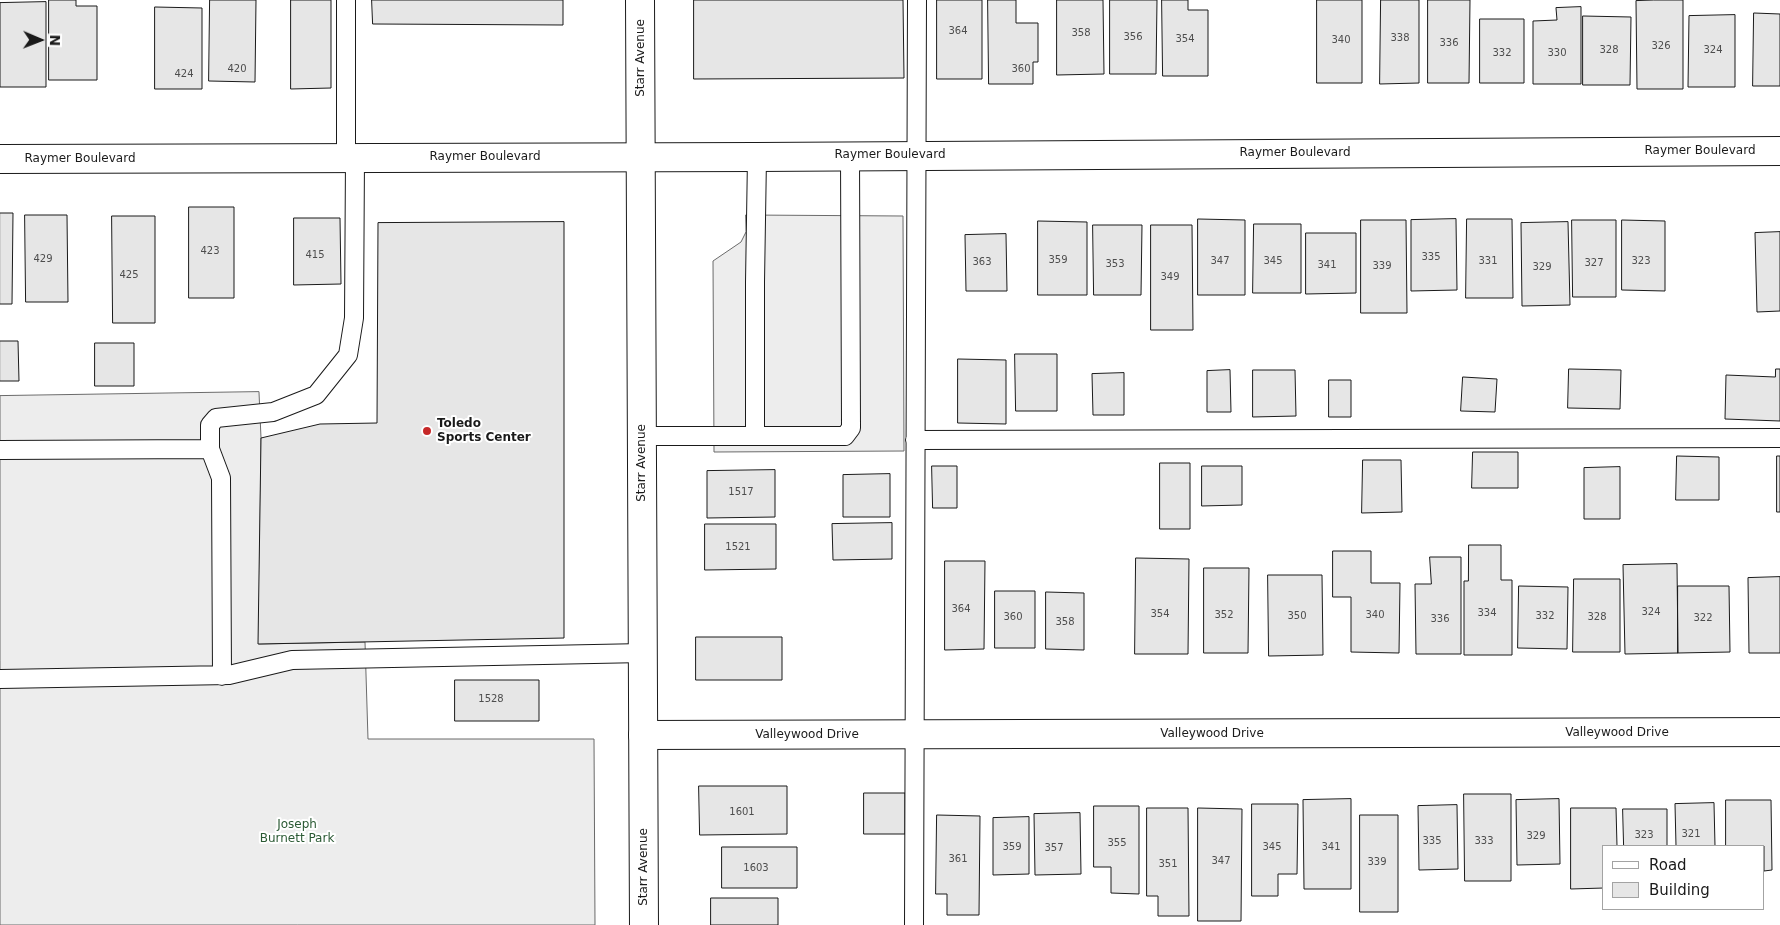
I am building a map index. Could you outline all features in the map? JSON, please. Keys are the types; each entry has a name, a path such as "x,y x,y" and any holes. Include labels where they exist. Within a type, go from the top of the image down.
{"street":[{"name":"Starr Avenue","path":"640,0 644,925"},
{"name":"Raymer Boulevard","path":"0,159 1780,151"},
{"name":"Valleywood Drive","path":"643,736 1780,732"}],"lane":[{"path":"222,676 222,478 210,448 210,425 216,418 273,412 316,395 348,355 354,318 346,0"},
{"path":"914,925 917,0"},
{"path":"642,436 845,436 851,428 850,155"},
{"path":"755,436 757,157"},
{"path":"915,440 1780,438"},
{"path":"0,450 210,448"},
{"path":"0,679 222,676 292,660 644,653"}],"shaded area":[{"path":"746,215 903,216 904,451 714,452 713,261 741,242 746,232"},
{"path":"259,392 261,438 259,644 365,642 368,739 594,739 595,925 0,925 0,396"}],"building":[{"path":"49,0 76,0 76,6 97,6 97,80 49,80"},
{"path":"210,0 256,0 255,82 209,81"},
{"path":"291,0 331,0 331,88 291,89"},
{"path":"372,0 563,0 563,25 373,24"},
{"path":"694,0 903,0 904,78 694,79"},
{"path":"937,0 982,0 982,79 937,79"},
{"path":"988,0 1016,0 1016,23 1038,23 1038,62 1033,62 1033,84 989,84"},
{"path":"1057,0 1103,0 1104,74 1057,75"},
{"path":"1110,0 1157,0 1156,74 1110,74"},
{"path":"1162,0 1188,0 1188,10 1208,10 1208,76 1163,76"},
{"path":"1317,0 1362,0 1362,83 1317,83"},
{"path":"1381,0 1419,0 1419,83 1380,84"},
{"path":"1428,0 1470,0 1469,83 1428,83"},
{"path":"1683,0 1683,89 1637,89 1636,1"},
{"path":"46,2 46,87 0,87 0,3"},
{"path":"155,7 202,8 202,89 155,89"},
{"path":"1581,7 1581,84 1533,84 1533,21 1557,20 1556,8"},
{"path":"1754,13 1780,14 1780,86 1753,86"},
{"path":"1735,15 1735,87 1688,87 1689,16"},
{"path":"1583,16 1631,17 1630,85 1583,85"},
{"path":"1480,19 1524,19 1524,83 1480,83"},
{"path":"189,207 234,207 234,298 189,298"},
{"path":"0,213 13,213 12,304 0,304"},
{"path":"25,215 67,215 68,302 26,302"},
{"path":"112,216 155,216 155,323 113,323"},
{"path":"294,218 340,218 341,284 294,285"},
{"path":"1198,219 1245,220 1245,295 1198,295"},
{"path":"1456,219 1457,290 1411,291 1411,220"},
{"path":"1467,219 1512,219 1513,298 1466,298"},
{"path":"1361,220 1406,220 1407,313 1361,313"},
{"path":"1572,220 1616,220 1616,297 1573,297"},
{"path":"1622,220 1665,221 1665,291 1622,290"},
{"path":"1038,221 1087,222 1087,295 1038,295"},
{"name":"Toledo Sports Center","path":"564,222 564,638 258,644 261,438 320,424 377,423 378,223"},
{"path":"1568,222 1570,305 1522,306 1521,223"},
{"path":"1254,224 1301,224 1301,293 1253,293"},
{"path":"1093,225 1142,225 1141,295 1094,295"},
{"path":"1151,225 1192,225 1193,330 1151,330"},
{"path":"1780,232 1780,311 1757,312 1755,233"},
{"path":"1306,233 1356,233 1356,293 1306,294"},
{"path":"1006,234 1007,291 966,291 965,235"},
{"path":"0,341 18,341 19,381 0,381"},
{"path":"95,343 134,343 134,386 95,386"},
{"path":"1015,354 1057,354 1057,411 1016,411"},
{"path":"958,359 1006,360 1006,424 958,423"},
{"path":"1569,369 1621,370 1620,409 1568,408"},
{"path":"1776,369 1780,369 1780,421 1725,419 1726,375 1775,377"},
{"path":"1230,370 1231,412 1207,412 1207,371"},
{"path":"1253,370 1295,370 1296,416 1253,417"},
{"path":"1124,373 1124,415 1093,415 1092,374"},
{"path":"1463,377 1497,379 1495,412 1461,411"},
{"path":"1329,380 1351,380 1351,417 1329,417"},
{"path":"1473,452 1518,452 1518,488 1472,488"},
{"path":"1677,456 1719,457 1719,500 1676,500"},
{"path":"1777,456 1780,456 1780,512 1777,512"},
{"path":"1363,460 1401,460 1402,512 1362,513"},
{"path":"1160,463 1190,463 1190,529 1160,529"},
{"path":"932,466 957,466 957,508 933,508"},
{"path":"1202,466 1242,466 1242,505 1202,506"},
{"path":"1620,467 1620,519 1584,519 1584,468"},
{"path":"775,470 775,517 707,518 707,471"},
{"path":"890,474 890,517 843,517 843,475"},
{"path":"892,523 892,559 833,560 832,524"},
{"path":"705,524 776,524 776,569 705,570"},
{"path":"1469,545 1501,545 1501,580 1512,580 1512,655 1464,655 1464,581 1468,581"},
{"path":"1333,551 1371,551 1371,583 1400,583 1399,653 1351,652 1351,597 1333,597"},
{"path":"1430,557 1461,557 1461,654 1416,654 1415,584 1431,584"},
{"path":"1136,558 1189,559 1188,654 1135,654"},
{"path":"945,561 985,561 984,649 945,650"},
{"path":"1677,564 1678,653 1625,654 1623,565"},
{"path":"1204,568 1249,568 1248,653 1204,653"},
{"path":"1268,575 1322,575 1323,655 1269,656"},
{"path":"1780,577 1780,653 1749,653 1748,578"},
{"path":"1574,579 1620,579 1620,652 1573,652"},
{"path":"1519,586 1568,587 1567,649 1518,648"},
{"path":"1678,586 1729,586 1730,652 1678,653"},
{"path":"995,591 1035,591 1035,648 995,648"},
{"path":"1046,592 1084,593 1084,650 1046,649"},
{"path":"696,637 782,637 782,680 696,680"},
{"path":"455,680 539,680 539,721 455,721"},
{"path":"699,786 787,786 787,834 700,835"},
{"path":"864,793 905,793 905,834 864,834"},
{"path":"1464,794 1511,794 1511,881 1465,881"},
{"path":"1351,799 1351,889 1304,889 1303,800"},
{"path":"1559,799 1560,864 1517,865 1516,800"},
{"path":"1726,800 1771,800 1772,870 1765,871 1765,845 1726,845"},
{"path":"1714,803 1715,845 1676,845 1675,804"},
{"path":"1252,804 1298,804 1297,874 1278,874 1278,896 1252,896"},
{"path":"1457,805 1458,869 1419,870 1418,806"},
{"path":"1094,806 1139,806 1139,894 1111,893 1111,867 1094,867"},
{"path":"1147,808 1188,808 1189,916 1158,916 1158,896 1147,896"},
{"path":"1198,808 1242,809 1241,921 1198,921"},
{"path":"1571,808 1616,808 1617,845 1602,845 1602,888 1571,889"},
{"path":"1623,809 1667,809 1667,845 1624,845"},
{"path":"1080,813 1081,874 1035,875 1034,814"},
{"path":"937,815 980,816 979,915 947,915 947,894 936,894"},
{"path":"1360,815 1398,815 1398,912 1360,912"},
{"path":"1029,817 1029,874 993,875 993,818"},
{"path":"722,847 797,847 797,888 722,888"},
{"path":"711,898 778,898 778,925 711,925"}],"place":[{"name":"Toledo Sports Center","path":"427,431"}],"park label":[{"name":"Joseph Burnett Park","path":"297,832"}]}
